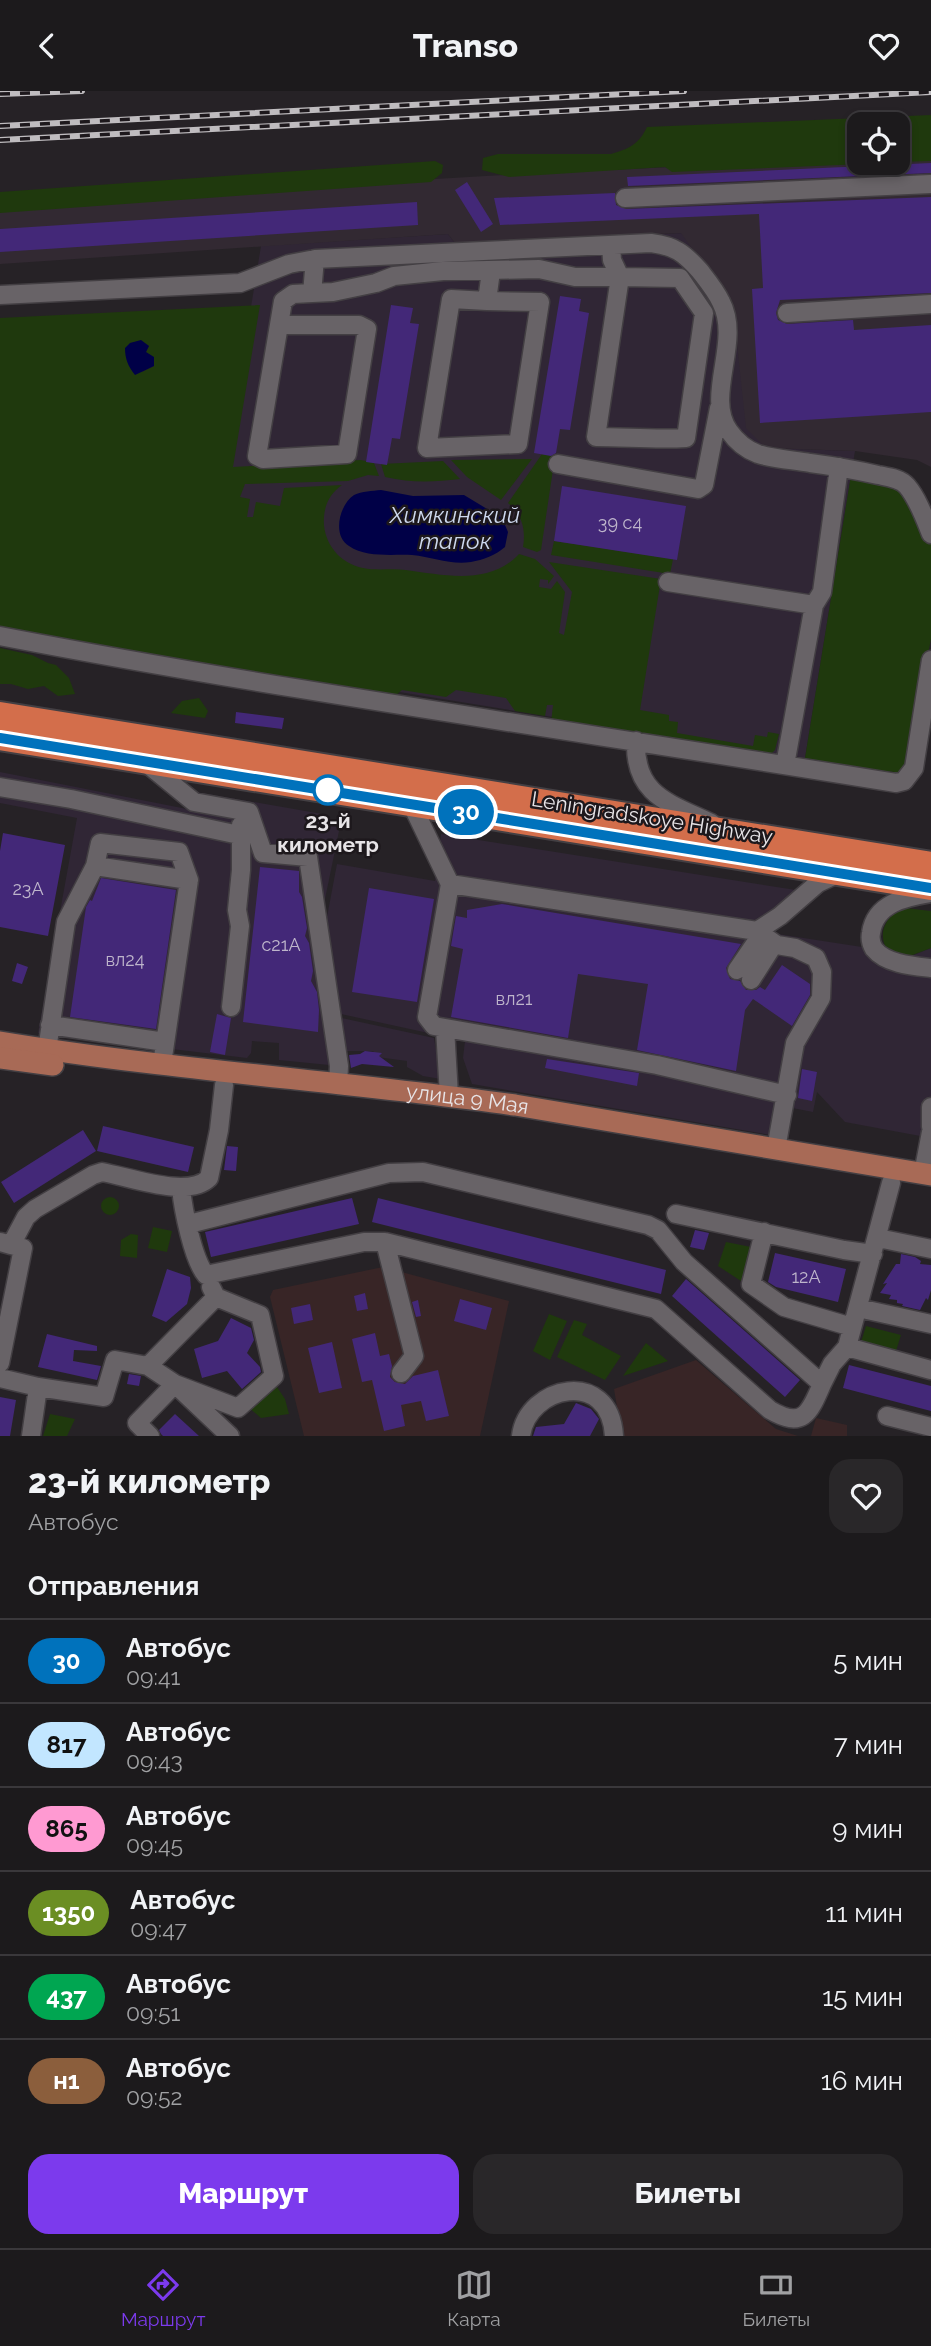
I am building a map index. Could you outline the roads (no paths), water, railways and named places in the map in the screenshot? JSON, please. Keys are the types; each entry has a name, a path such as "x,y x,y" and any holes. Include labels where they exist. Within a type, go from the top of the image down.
{"highway":[{"name":"Leningradskoye Highway","path":"0,713 931,864"},
{"name":"Leningradskoye Highway","path":"0,738 931,888"}],"main road":[{"name":"улица 9 Мая","path":"0,1042 162,1064 449,1095 776,1149 928,1180"},
{"name":"улица 9 Мая","path":"0,1058 514,1118 891,1183 928,1180"}],"street":[{"path":"625,198 931,184"},
{"path":"0,295 240,283 289,264 315,259 651,243 676,248 702,274 722,302 727,329 726,365 704,485 698,489 558,464"},
{"path":"279,325 359,324 367,329 347,454 263,459 257,456 283,300 293,294 334,292 376,283 394,276 443,271 539,269 575,277 620,277 680,278 704,313 686,438 658,440 596,437 620,277 612,260 611,245"},
{"path":"312,293 315,259"},
{"path":"0,303 241,292 251,290 289,264"},
{"path":"487,300 491,271"},
{"path":"451,299 487,300 540,302 518,445 427,448 451,299"},
{"path":"787,313 931,304"},
{"path":"719,408 727,430 748,449 768,457 898,479 908,487 931,534"},
{"path":"785,765 814,605 822,592 839,467"},
{"path":"668,582 814,605"},
{"path":"0,636 324,693 896,783 904,782 915,768 931,660"},
{"path":"636,741 637,767 649,788 666,800 727,830"},
{"path":"143,760 194,802 249,812 263,853 308,857 339,1066 338,1084"},
{"path":"0,787 71,799 239,835"},
{"path":"411,803 450,884 427,1017 434,1026 657,1065 787,1095"},
{"path":"231,1007 240,926 237,910 242,811"},
{"path":"47,1050 66,922 95,866 100,843 179,852 189,880 162,1064"},
{"path":"95,866 189,880"},
{"path":"744,975 762,932 818,883 840,873"},
{"path":"450,884 762,932 816,958 822,972 821,998 795,1043 776,1149"},
{"path":"929,967 896,963 875,950 870,939 872,927 883,909 910,897 931,893"},
{"path":"50,1025 165,1041"},
{"path":"445,1028 449,1095"},
{"path":"0,1363 23,1248 6,1243 26,1217 35,1209 102,1172 181,1188 197,1187 209,1178 219,1130 224,1085"},
{"path":"928,1180 931,1107"},
{"path":"189,1224 389,1173 407,1171 423,1172 648,1225 658,1230 684,1262 822,1384"},
{"path":"205,1275 364,1242 385,1242 656,1310 769,1410 799,1427 812,1407 832,1364 847,1346 891,1183"},
{"path":"175,1384 238,1408 274,1376 260,1315 216,1297 199,1268 181,1188"},
{"path":"676,1214 764,1232 875,1246 931,1249"},
{"path":"764,1232 751,1284 784,1307 852,1327"},
{"path":"385,1242 414,1356 401,1373"},
{"path":"148,1366 216,1297"},
{"path":"858,1308 931,1324"},
{"path":"847,1346 931,1370"},
{"path":"0,1378 104,1397 115,1360 148,1366 175,1384 230,1436"},
{"path":"150,1436 137,1423 175,1384"},
{"path":"31,1436 38,1387"},
{"path":"522,1436 523,1425 533,1410 556,1394 577,1390 602,1402 611,1414 614,1436"},
{"path":"887,1416 931,1427"}],"water":[{"path":"141,340 149,346 146,352 154,357 154,366 135,375 127,362 125,348 130,343"},
{"name":"Химкинский тапок","path":"381,490 413,496 464,495 502,518 508,532 505,547 485,558 463,563 412,555 371,554 356,550 340,535 341,513 354,495"}],"railway":[{"path":"0,94 82,91"},
{"path":"0,126 684,91"},
{"path":"0,140 931,92"}],"place":[{"name":"23-й километр","path":"328,790"}]}
